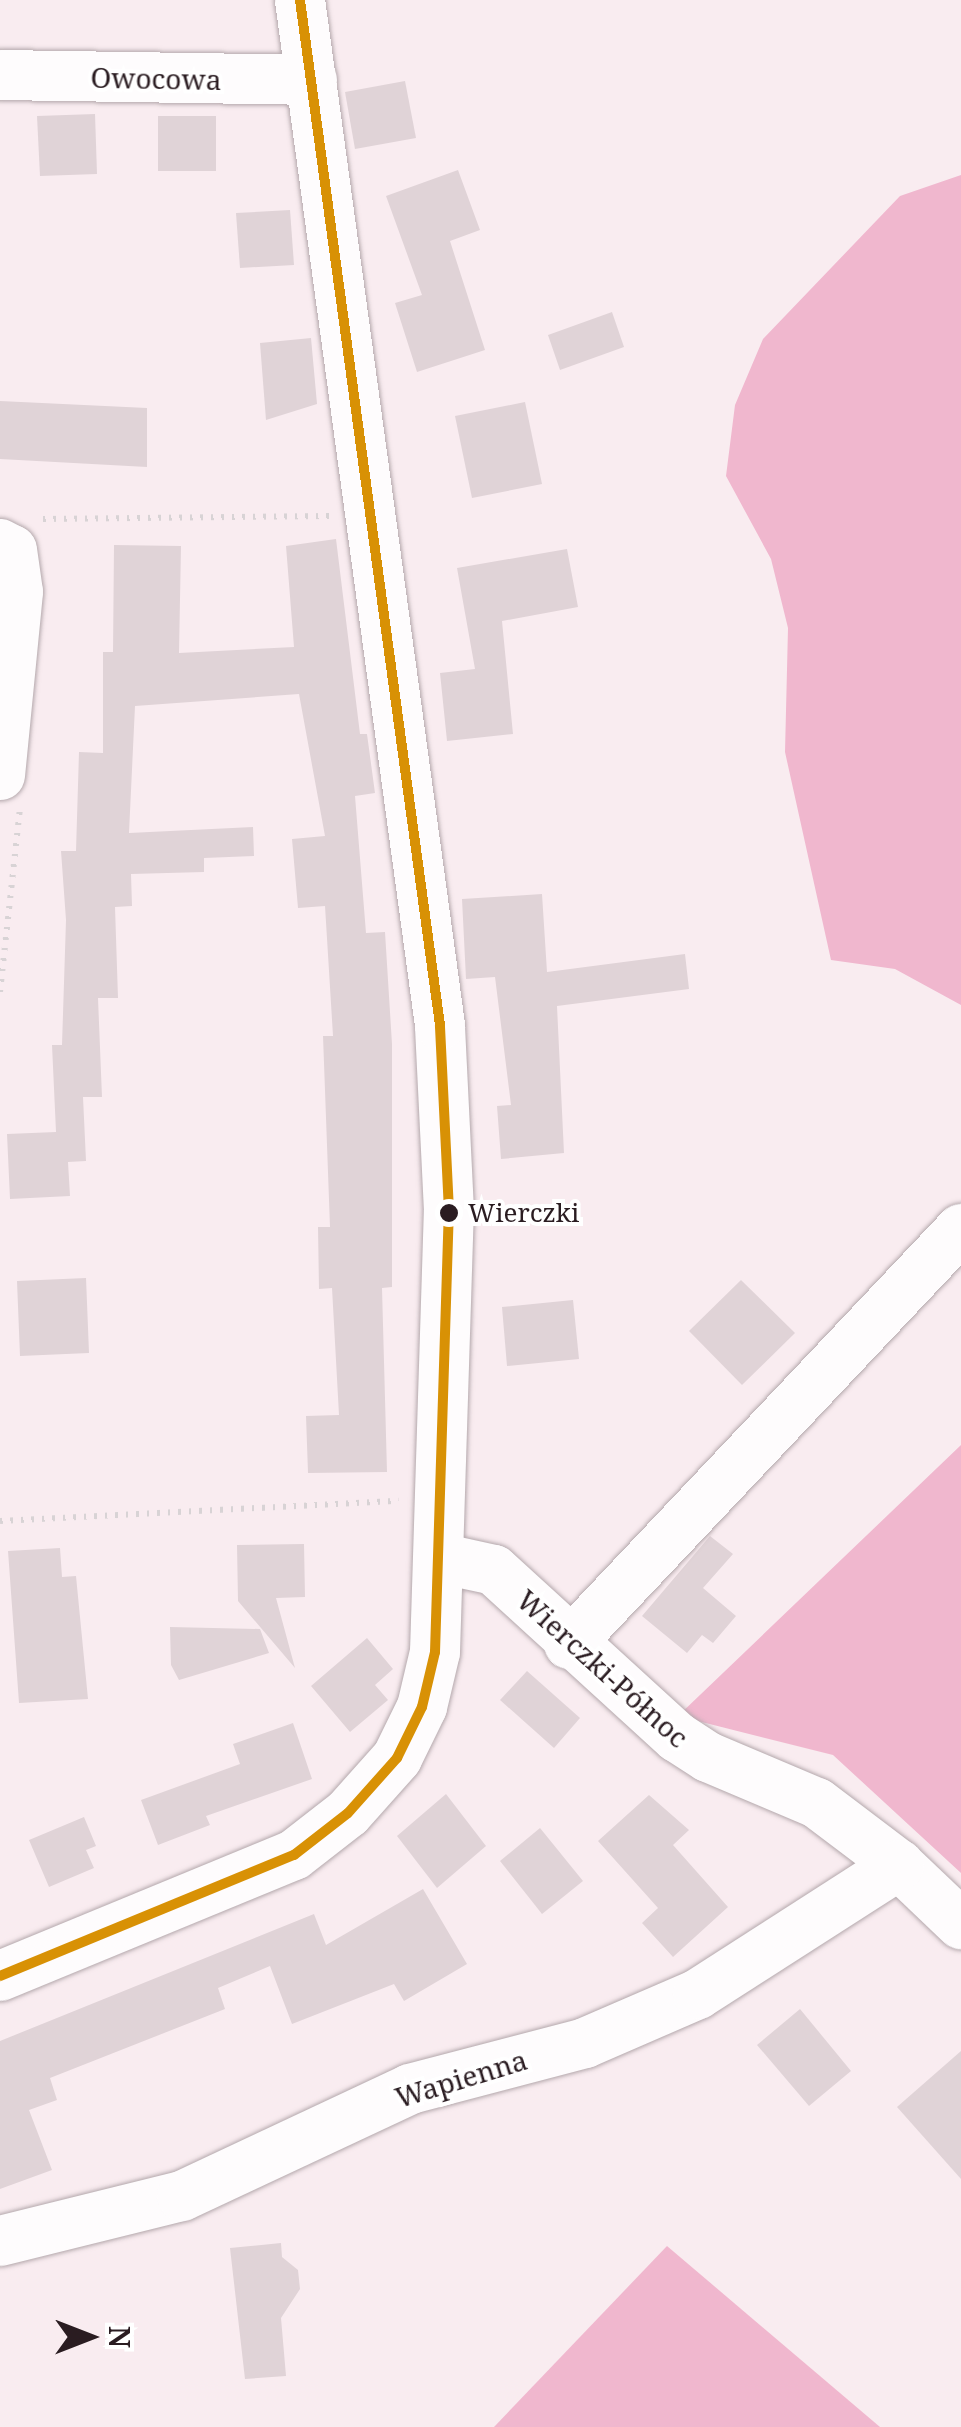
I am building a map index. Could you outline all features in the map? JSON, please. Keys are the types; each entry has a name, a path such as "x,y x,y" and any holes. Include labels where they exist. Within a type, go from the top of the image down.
{"street":[{"path":"0,1976 294,1856 348,1813 396,1758 422,1707 436,1652 448,1211 440,1025 300,0"},
{"name":"Owocowa","path":"0,75 312,80"},
{"path":"0,775 18,592 18,565 12,550 17,531"},
{"path":"569,1644 961,1229"},
{"name":"Wierczki-Północ","path":"438,1558 494,1570 569,1644 677,1737 708,1757 817,1803 899,1866 961,1924"},
{"name":"Wapienna","path":"0,2241 182,2196 410,2089 585,2044 698,1994 899,1866"}],"path":[{"path":"17,531 372,516"},
{"path":"0,1521 414,1500"}],"shaded area":[{"path":"961,175 961,1005 895,969 831,960 785,752 788,628 771,559 726,476 735,405 763,339 900,196"},
{"path":"961,1445 961,1873 833,1755 678,1716"},
{"path":"667,2246 880,2427 494,2427"}],"building":[{"path":"405,81 416,138 355,149 345,92"},
{"path":"95,114 97,174 40,176 37,116"},
{"path":"158,116 216,116 216,171 158,171"},
{"path":"458,170 480,230 450,241 485,350 417,372 395,303 422,295 386,196"},
{"path":"290,210 294,265 240,268 236,213"},
{"path":"612,312 624,347 560,370 548,335"},
{"path":"311,338 317,404 266,420 260,343"},
{"path":"0,401 147,408 147,467 0,459"},
{"path":"525,402 542,484 472,498 455,416"},
{"path":"336,539 360,734 367,734 375,793 355,796 366,933 385,932 392,1044 392,1287 382,1288 387,1472 308,1473 306,1416 339,1415 332,1288 319,1289 318,1227 330,1227 323,1036 333,1036 325,906 298,908 292,839 325,836 299,694 135,706 129,833 253,827 254,856 204,858 204,872 131,874 132,906 115,907 118,998 98,998 102,1097 83,1097 86,1161 68,1162 70,1196 10,1199 7,1134 56,1132 52,1045 62,1045 66,920 61,851 76,851 79,752 103,753 103,652 113,652 114,545 181,546 179,653 294,647 286,546"},
{"path":"567,549 578,607 502,621 513,734 447,741 440,673 475,669 457,568"},
{"path":"542,894 547,972 685,954 689,989 557,1006 564,1153 501,1159 497,1106 511,1105 495,977 466,979 462,899"},
{"path":"86,1278 89,1353 20,1356 17,1281"},
{"path":"741,1280 795,1333 742,1385 689,1331"},
{"path":"573,1300 579,1359 507,1366 502,1307"},
{"path":"710,1536 733,1554 703,1588 736,1616 713,1643 702,1635 687,1653 642,1616"},
{"path":"304,1544 305,1597 276,1598 295,1668 238,1601 237,1545"},
{"path":"60,1548 62,1577 76,1576 88,1699 19,1703 8,1551"},
{"path":"170,1627 260,1629 269,1653 179,1680 171,1665"},
{"path":"367,1638 393,1669 375,1685 388,1700 350,1732 311,1686"},
{"path":"527,1671 580,1718 554,1748 500,1700"},
{"path":"293,1723 312,1779 206,1816 210,1825 158,1845 141,1800 240,1764 233,1744"},
{"path":"446,1794 486,1846 437,1888 397,1836"},
{"path":"649,1795 689,1830 673,1845 728,1907 673,1957 642,1923 658,1908 598,1841"},
{"path":"84,1817 96,1846 86,1850 94,1868 49,1887 29,1840"},
{"path":"540,1828 583,1881 542,1914 500,1861"},
{"path":"423,1889 467,1964 404,2001 394,1984 292,2024 270,1966 218,1988 225,2009 50,2078 57,2100 29,2110 52,2170 0,2189 0,2041 314,1914 326,1945"},
{"path":"800,2009 851,2071 809,2106 757,2045"},
{"path":"961,2051 961,2179 897,2107"},
{"path":"281,2243 282,2257 298,2270 300,2289 281,2318 286,2376 245,2379 230,2248"}],"transit line":[{"path":"0,1976 294,1855 348,1813 397,1758 422,1707 435,1652 449,1211 440,1025 300,0"}],"place":[{"name":"Wierczki","path":"449,1213"}]}
